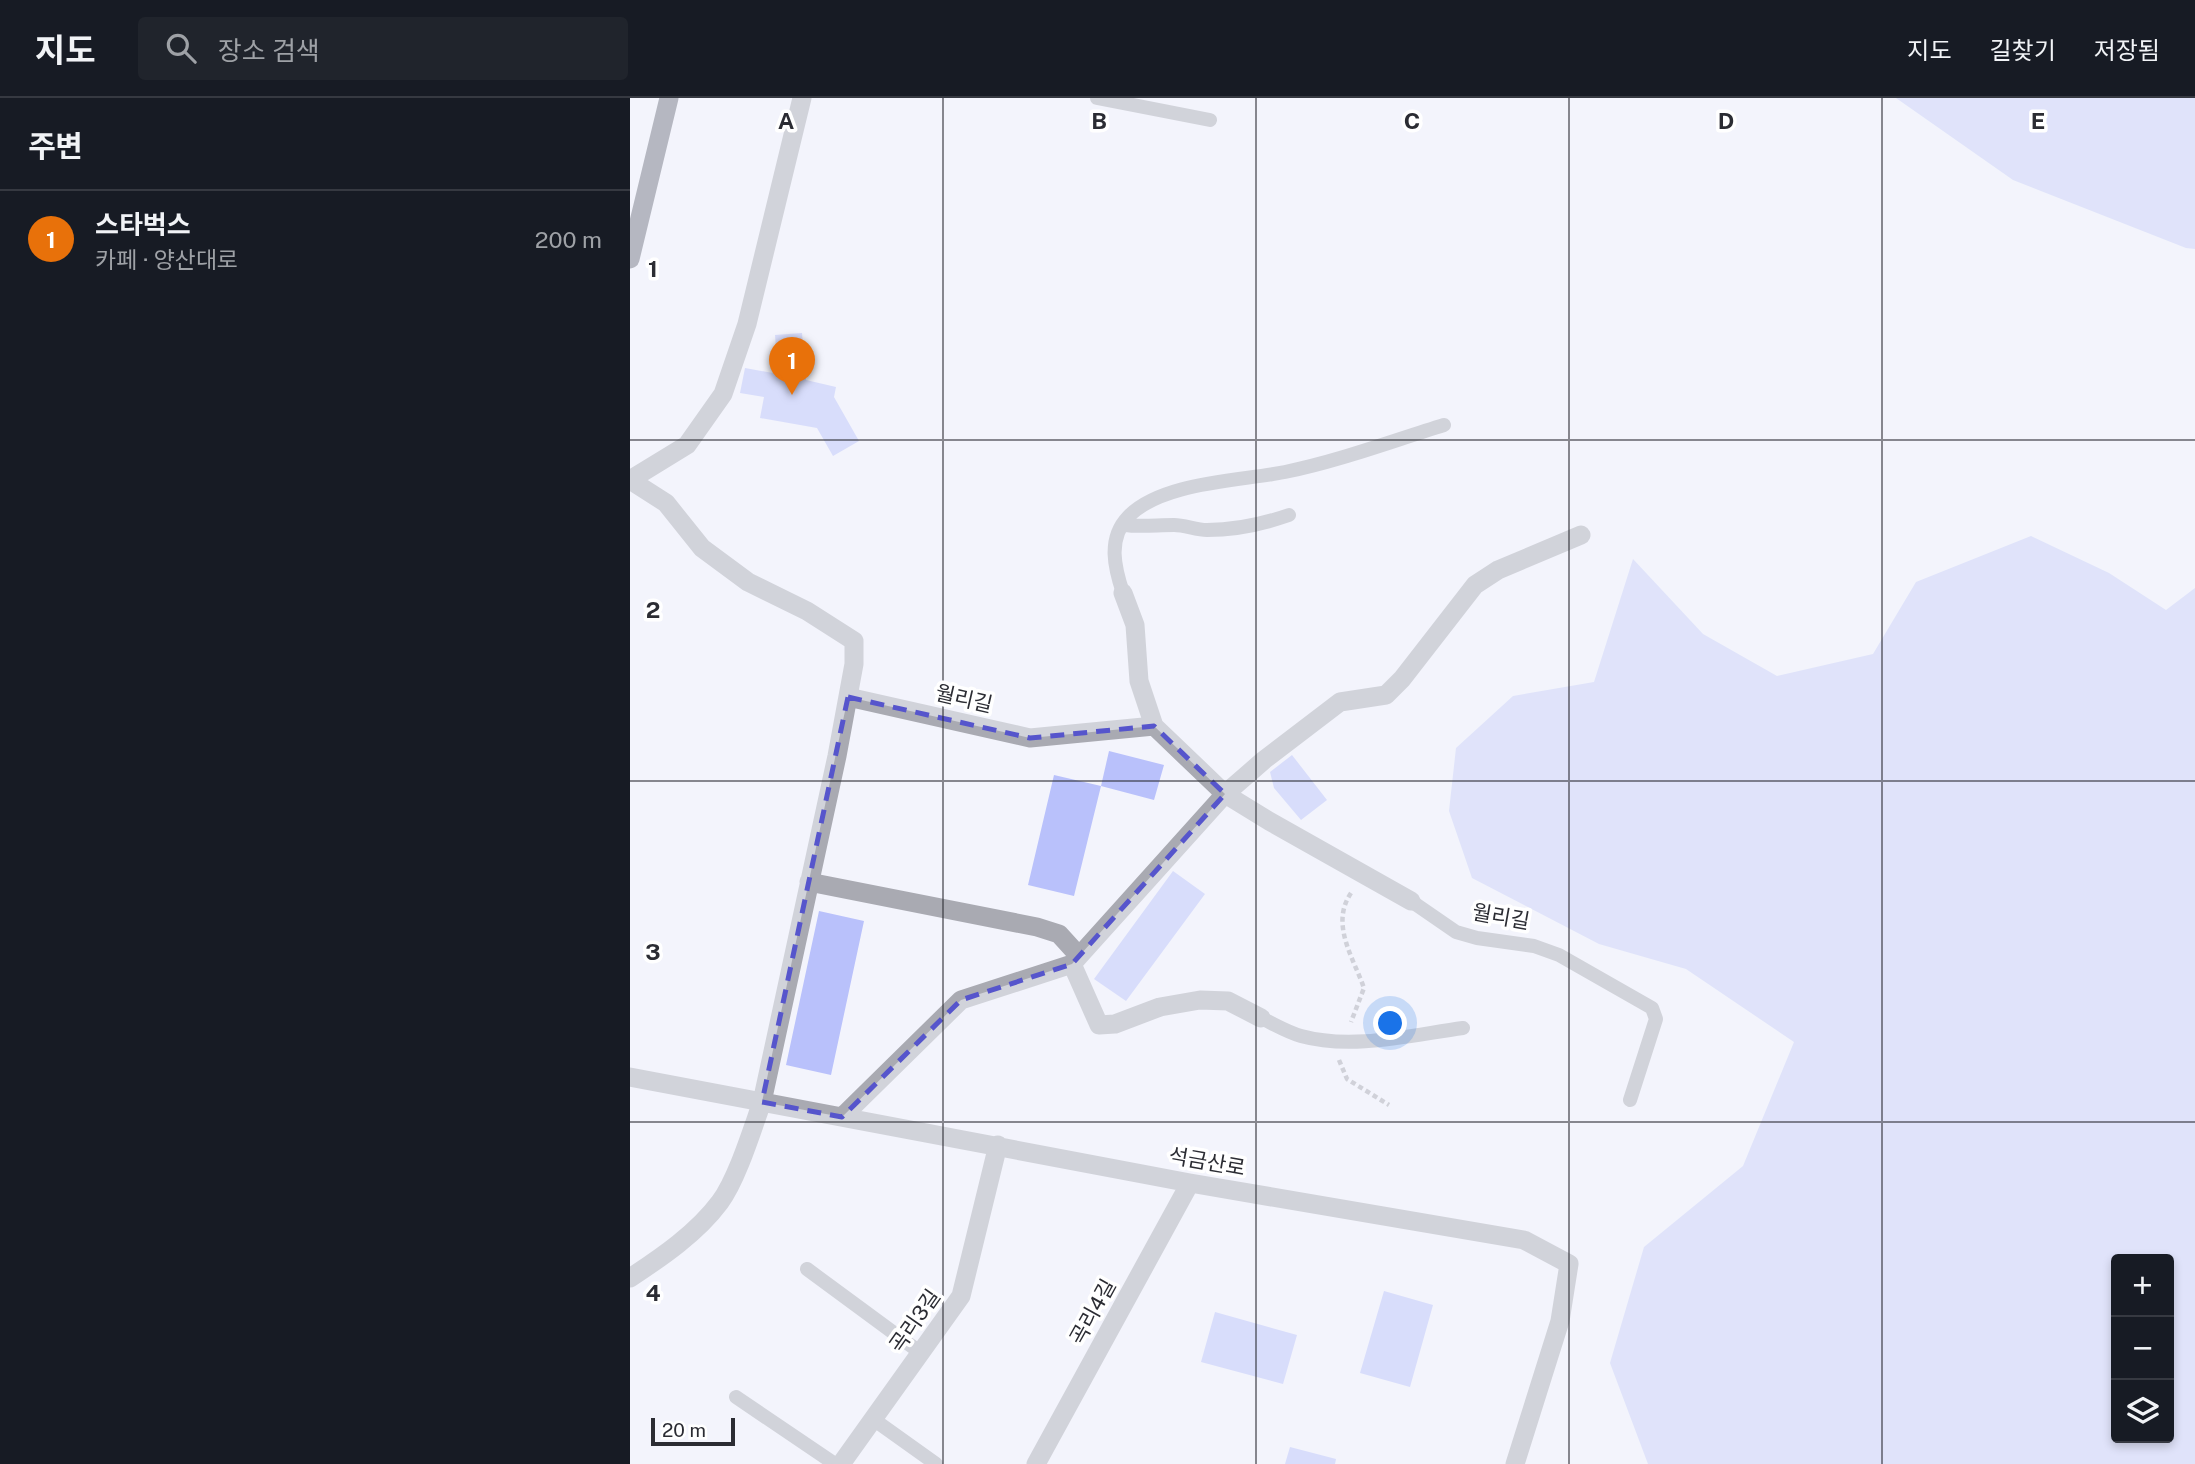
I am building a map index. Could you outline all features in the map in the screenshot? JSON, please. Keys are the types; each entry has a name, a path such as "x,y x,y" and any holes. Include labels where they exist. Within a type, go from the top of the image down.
{"main road":[{"path":"630,259 669,98"}],"street":[{"path":"630,1278 672,1251 721,1201 742,1157 762,1102 855,664 854,641 807,611 748,582 702,548 666,503 630,480 687,445 723,394 747,324 802,98"},
{"path":"842,1117 961,1000 1075,960 1225,794 1340,702 1386,695 1402,679 1475,585 1498,570 1581,535"},
{"name":"월리길","path":"1123,593 1135,625 1139,681 1154,726 1225,794 1411,901"},
{"name":"월리길","path":"848,697 1030,738 1154,726"},
{"path":"809,882 1037,927 1059,934 1075,960 1099,1025 1115,1024 1160,1007 1200,1000 1228,1001 1261,1018"},
{"name":"석금산로","path":"630,1077 1190,1183 1524,1240 1569,1264 1560,1321 1515,1464"},
{"name":"곡리3길","path":"841,1464 961,1296 998,1145"},
{"name":"곡리4길","path":"1036,1464 1190,1183"}],"lane":[{"path":"1097,98 1210,120"},
{"path":"1289,515 1271,522 1215,529 1124,524 1127,518 1152,500 1209,482 1286,472 1444,425"},
{"name":"월리길","path":"1123,593 1115,566 1115,541 1124,524"},
{"name":"월리길","path":"1411,901 1456,932 1477,938 1534,946 1559,955 1652,1008 1656,1019 1630,1100"},
{"path":"1261,1018 1298,1035 1328,1042 1370,1040 1463,1028"},
{"path":"807,1269 921,1353"},
{"path":"736,1397 835,1464"},
{"path":"873,1419 936,1464"}],"path":[{"path":"1344,1041 1364,988 1353,957 1343,940 1345,901 1363,875"},
{"path":"1328,1042 1347,1079 1389,1105"}],"highlighted area":[{"path":"848,697 1030,738 1154,726 1225,794 1072,964 961,1000 842,1117 762,1102"}],"shaded area":[{"path":"1896,98 2195,98 2195,249 2186,248 2013,180"},
{"path":"2031,536 2109,573 2166,610 2195,588 2195,1464 1648,1464 1610,1363 1644,1247 1743,1166 1794,1042 1686,969 1599,944 1472,878 1449,811 1456,748 1513,696 1594,682 1633,559 1703,634 1777,676 1873,654 1916,582"}],"building":[{"path":"802,333 806,380 836,387 834,397 859,441 833,456 817,428 760,418 764,397 740,393 745,368 778,374 775,335"},
{"path":"1109,751 1164,765 1154,800 1101,786"},
{"path":"1292,755 1327,800 1301,820 1274,788 1270,772"},
{"path":"1054,775 1101,786 1074,896 1028,885"},
{"path":"1173,871 1205,894 1126,1001 1094,979"},
{"path":"819,911 864,921 831,1075 786,1065"},
{"path":"1384,1291 1433,1305 1410,1387 1360,1373"},
{"path":"1215,1312 1297,1335 1283,1384 1201,1362"},
{"path":"1290,1447 1336,1459 1335,1464 1285,1464"}],"place":[{"name":"스타벅스","path":"792,395"}]}
